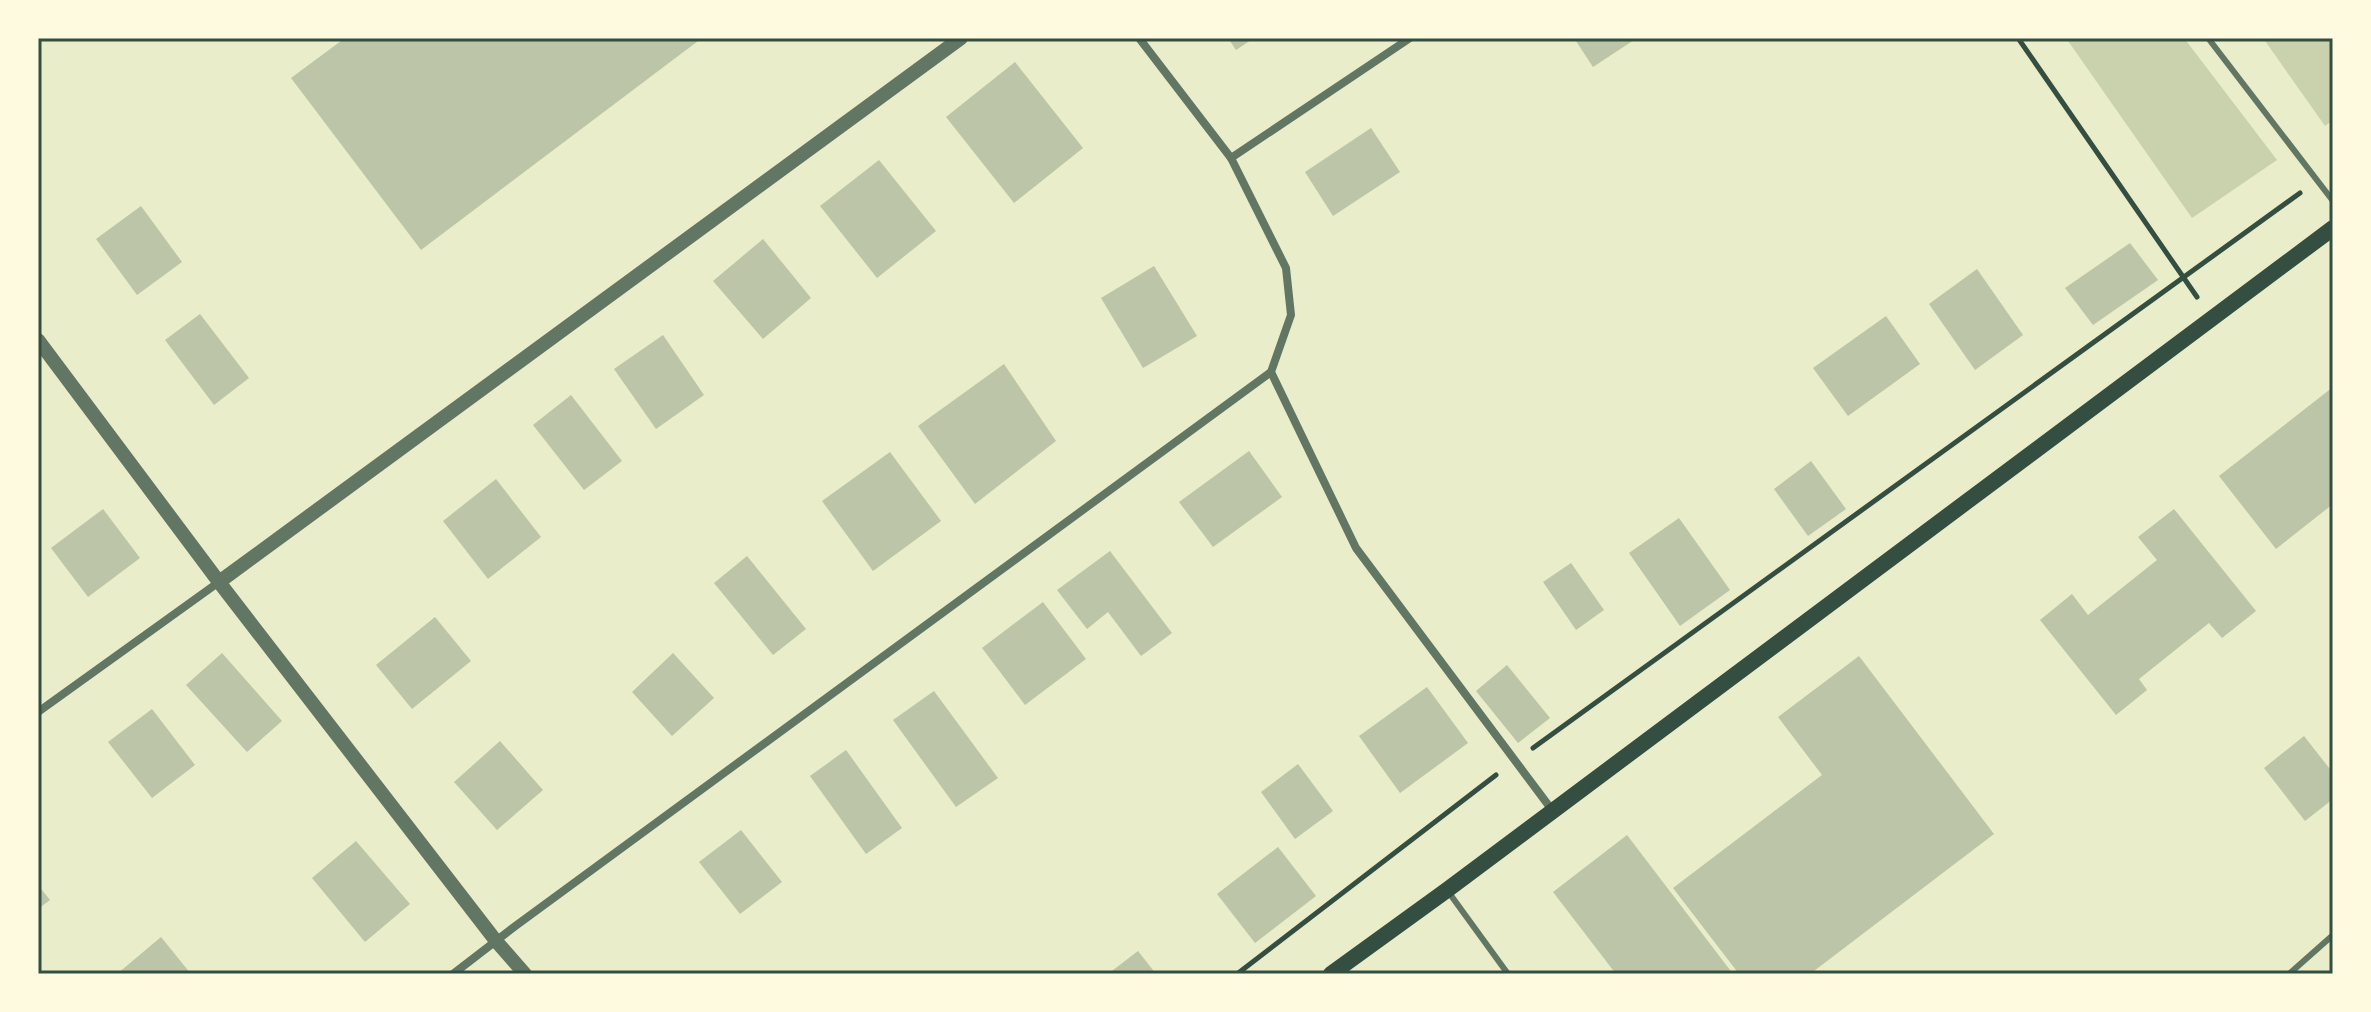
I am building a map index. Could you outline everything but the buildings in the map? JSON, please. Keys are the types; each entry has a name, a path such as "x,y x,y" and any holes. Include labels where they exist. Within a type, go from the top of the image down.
{"main road":[{"path":"1331,974 2333,228"}],"street":[{"path":"38,712 961,38"},
{"path":"453,974 1271,372 1291,315 1286,268 1231,158 1139,38"},
{"path":"1231,158 1410,38"},
{"path":"38,340 219,582 496,941 525,974"},
{"path":"1271,372 1356,548 1552,810"}],"lane":[{"path":"2208,38 2333,201"},
{"path":"1447,890 1508,974"},
{"path":"2289,974 2333,935"}],"path":[{"path":"2018,38 2212,319"},
{"path":"1237,974 1514,762 2317,180"}],"green space":[{"path":"2066,38 2184,38 2277,160 2192,218"},
{"path":"2263,38 2333,38 2333,120 2325,126"}]}
